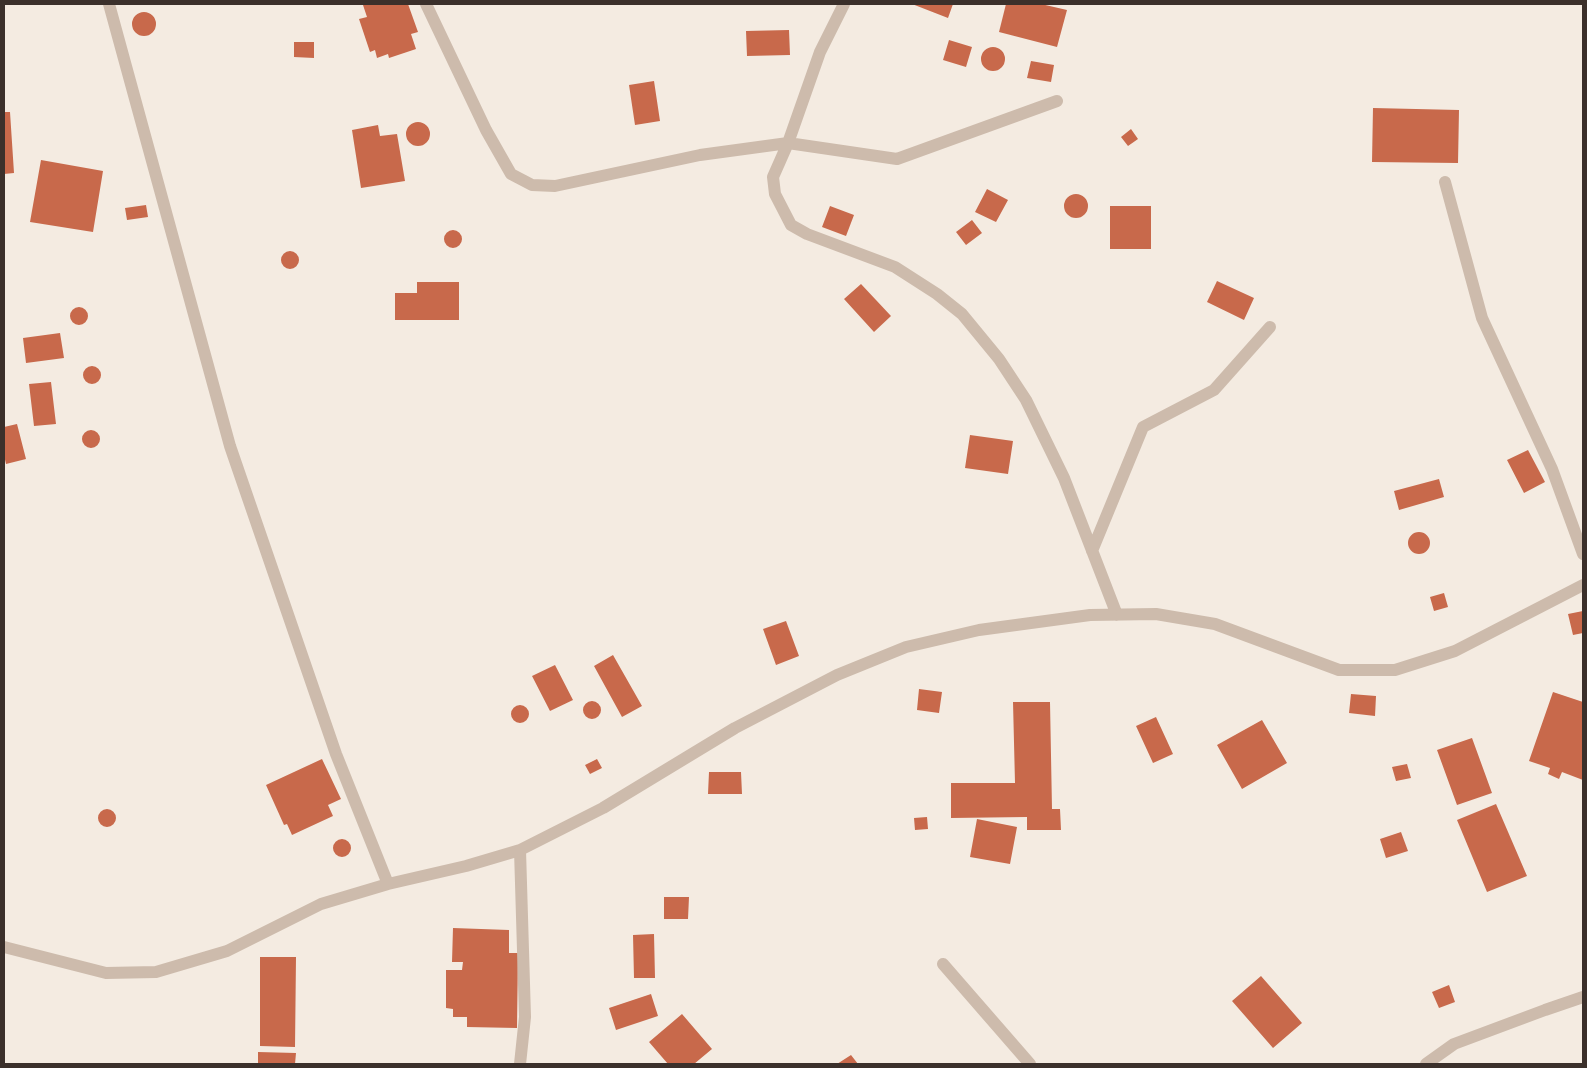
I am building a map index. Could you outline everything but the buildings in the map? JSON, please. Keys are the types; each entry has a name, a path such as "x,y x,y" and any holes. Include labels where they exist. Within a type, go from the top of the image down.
{"street":[{"path":"109,4 230,446 336,754 388,884"},
{"path":"426,4 486,130 511,174 532,185 555,186 700,155 788,143 897,159 1057,101"},
{"path":"844,4 820,52 788,143 773,177 775,194 791,225 807,234 895,267 937,294 962,314 999,359 1026,400 1064,478 1117,615"},
{"path":"1445,182 1482,318 1552,469 1583,554"},
{"path":"1092,551 1144,427 1214,390 1270,327"},
{"path":"4,947 106,973 156,972 227,951 320,904 388,884 466,866 520,850 603,808 735,728 837,675 906,647 979,630 1090,615 1156,614 1215,624 1339,670 1395,670 1455,652 1583,585"},
{"path":"520,850 524,1016 520,1064"},
{"path":"942,964 1030,1064"},
{"path":"1426,1064 1454,1044 1583,997"}]}
